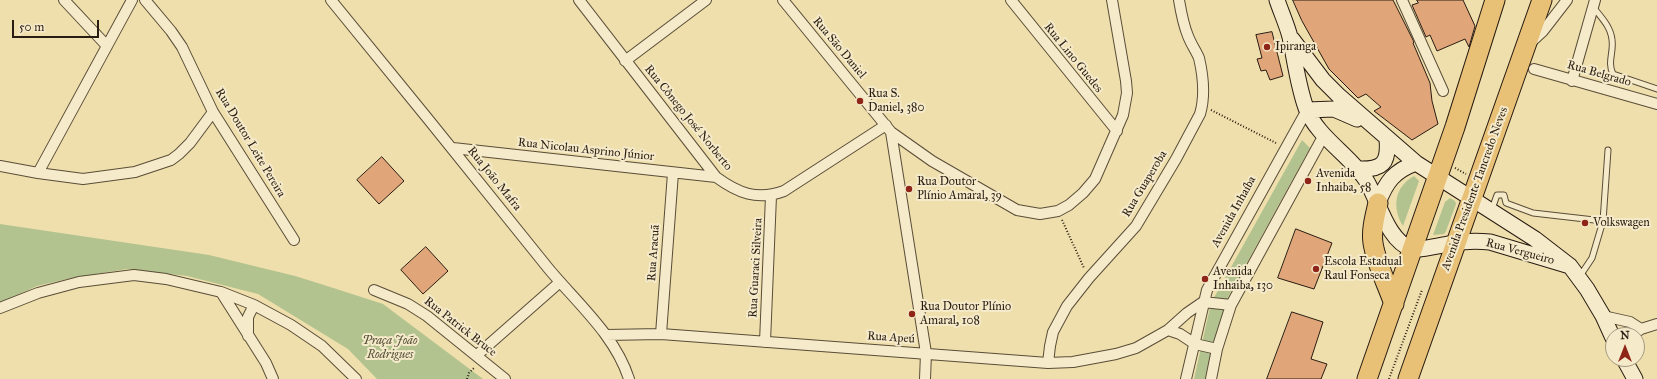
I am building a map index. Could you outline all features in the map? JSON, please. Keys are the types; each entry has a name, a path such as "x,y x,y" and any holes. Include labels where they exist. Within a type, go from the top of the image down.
{"highway":[{"path":"1367,379 1413,250 1445,172 1495,0"},
{"name":"Avenida Presidente Tancredo Neves","path":"1408,379 1542,0"},
{"path":"1378,203 1373,226 1373,242 1377,258 1394,304"}],"main road":[{"name":"Rua Vergueiro","path":"1277,0 1289,35 1307,110 1324,135 1358,169 1374,193 1390,231 1401,243 1413,250 1455,243 1476,241 1490,242 1575,271"},
{"name":"Rua Vergueiro","path":"1289,35 1323,80 1350,107 1416,163 1445,172 1472,198 1535,239 1575,271 1603,316 1608,327"},
{"path":"1307,110 1334,109 1375,129"},
{"path":"1358,169 1372,168 1381,164 1388,155 1386,138"},
{"path":"1378,203 1384,187 1392,177 1401,170 1416,163"},
{"path":"1628,367 1635,379"}],"street":[{"path":"64,0 106,46"},
{"path":"38,173 132,0"},
{"name":"Rua Doutor Leite Pereira","path":"145,0 171,31 182,47 213,112 294,240"},
{"name":"Rua João Mafra","path":"331,0 453,148 560,282 606,335 620,356 629,379"},
{"name":"Rua Cônego José Norberto","path":"579,0 716,177 739,191 751,195 771,196 784,191 889,129"},
{"path":"625,61 706,0"},
{"name":"Rua São Daniel","path":"783,0 889,129"},
{"name":"Rua Lino Guedes","path":"1011,0 1117,131"},
{"path":"889,129 932,161 1017,210 1040,214 1058,211 1070,205 1083,194 1095,179 1123,116 1127,93 1125,68 1112,0"},
{"name":"Rua Guaperoba","path":"1048,362 1053,332 1067,306 1089,278 1136,226 1176,159 1200,114 1202,106 1201,67 1182,18 1179,0"},
{"path":"1402,0 1443,91"},
{"path":"1525,47 1543,31 1567,0"},
{"path":"1572,80 1594,3"},
{"name":"Rua Belgrado","path":"1534,69 1657,104"},
{"name":"Avenida Inhaíba","path":"1186,379 1195,344 1203,302 1214,274 1307,110"},
{"path":"0,166 83,179 147,168 171,160 180,154 213,112"},
{"path":"889,129 926,353 925,379"},
{"path":"1211,379 1231,305 1324,135"},
{"name":"Rua Nicolau Asprino Júnior","path":"453,148 716,177"},
{"name":"Rua Aracuã","path":"661,334 673,173"},
{"name":"Rua Guaraci Silveira","path":"765,342 771,196"},
{"path":"0,308 38,293 79,282 134,275 166,279 221,292 254,305 291,324 322,346 356,379"},
{"path":"480,358 560,282"},
{"name":"Rua Patrick Bruce","path":"374,290 408,304 427,316 505,379"},
{"path":"221,292 266,363 273,379"},
{"path":"1203,302 1231,305"},
{"name":"Rua Apeú","path":"606,335 661,334 1048,362 1073,362 1116,354 1136,348 1168,330 1187,313 1203,302"},
{"path":"248,336 248,317 254,305"},
{"path":"1603,316 1630,322 1633,327"},
{"path":"1645,329 1657,324"},
{"path":"1168,330 1180,334 1195,344 1218,349"}],"lane":[{"path":"1594,3 1609,28 1613,41 1609,67 1613,74 1657,89"},
{"path":"1575,271 1592,258 1603,221 1608,150"},
{"path":"1492,210 1497,195 1500,194 1504,195 1506,204 1533,213 1603,221"}],"path":[{"path":"1202,106 1277,143"},
{"path":"1445,172 1468,175"},
{"path":"1060,216 1089,278"},
{"path":"467,379 469,373 480,358"}],"green space":[{"path":"1302,140 1310,148 1228,297 1205,379 1194,379 1211,303"},
{"path":"1414,176 1419,181 1403,226 1397,212 1397,198 1402,186"},
{"path":"1450,198 1455,201 1456,204 1446,231 1444,234 1433,235 1445,202"},
{"name":"Praça João Rodrigues","path":"0,224 209,255 295,276 324,285 383,304 483,379 377,379 348,349 258,294 187,276 127,269 71,278 37,286 0,303"}],"building":[{"path":"1293,0 1393,0 1414,42 1413,43 1430,83 1432,101 1438,124 1412,140 1374,111 1381,107 1366,94 1358,98 1329,69 1302,21"},
{"path":"1417,0 1463,0 1475,26 1469,47 1465,39 1437,51 1430,35 1426,37 1412,5 1418,3"},
{"name":"Ipiranga","path":"1272,32 1283,76 1270,80 1266,70 1261,71 1257,59 1262,58 1256,35"},
{"path":"382,157 404,181 379,204 357,180"},
{"path":"1296,229 1332,243 1314,289 1278,278"},
{"path":"426,247 448,271 423,294 401,270"},
{"path":"1292,312 1323,322 1311,359 1327,364 1321,379 1267,379"}],"place":[{"name":"Ipiranga","path":"1267,47"},
{"name":"Rua S. Daniel, 380","path":"860,101"},
{"name":"Avenida Inhaiba, 58","path":"1308,181"},
{"name":"Rua Doutor Plínio Amaral, 39","path":"909,189"},
{"name":"Volkswagen","path":"1585,223"},
{"name":"Escola Estadual Raul Fonseca","path":"1316,269"},
{"name":"Avenida Inhaiba, 130","path":"1205,279"},
{"name":"Rua Doutor Plínio Amaral, 108","path":"912,314"}]}
